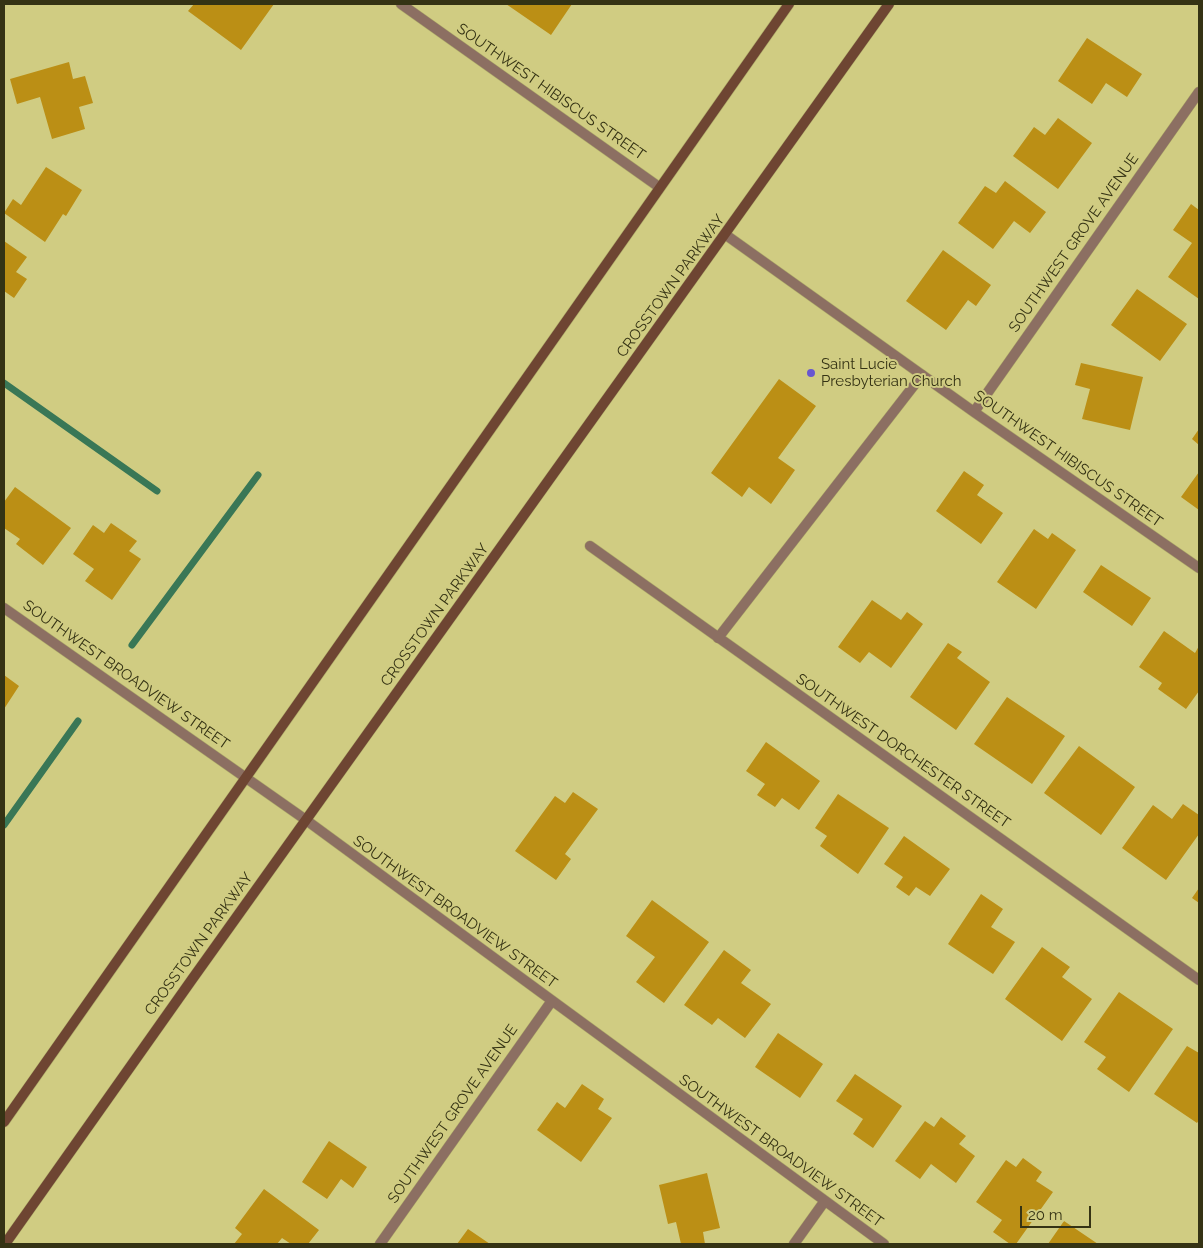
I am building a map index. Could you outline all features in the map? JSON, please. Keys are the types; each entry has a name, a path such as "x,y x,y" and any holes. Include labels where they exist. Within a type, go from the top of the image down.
{"main road":[{"path":"4,1122 247,778 659,186 789,4"},
{"name":"CROSSTOWN PARKWAY","path":"5,1244 889,4"}],"street":[{"name":"SOUTHWEST HIBISCUS STREET","path":"401,4 415,8 659,186"},
{"name":"SOUTHWEST GROVE AVENUE","path":"974,412 1199,92"},
{"name":"SOUTHWEST HIBISCUS STREET","path":"726,235 974,412 1199,568"},
{"path":"718,638 922,375"},
{"name":"SOUTHWEST DORCHESTER STREET","path":"590,546 1199,980"},
{"name":"SOUTHWEST BROADVIEW STREET","path":"4,608 306,820 824,1202 884,1244"},
{"name":"SOUTHWEST GROVE AVENUE","path":"380,1244 552,1002"},
{"path":"794,1244 824,1202"}],"building":[{"path":"194,4 274,4 241,50 188,11"},
{"path":"506,4 572,4 551,35"},
{"path":"1087,38 1142,74 1127,97 1106,83 1092,104 1058,81"},
{"path":"69,62 73,79 85,76 93,103 79,107 85,129 52,139 40,97 17,104 10,79"},
{"path":"1058,118 1092,143 1058,189 1013,156 1034,127 1045,135"},
{"path":"46,167 82,190 66,216 63,214 45,242 4,213 13,199 21,205"},
{"path":"1005,181 1046,212 1030,233 1014,221 993,249 958,223 985,186 996,193"},
{"path":"1191,204 1199,210 1199,299 1168,277 1192,243 1173,230"},
{"path":"4,241 27,257 16,272 27,279 14,298 4,291"},
{"path":"943,250 991,285 976,306 968,300 946,330 906,301"},
{"path":"1137,289 1187,324 1160,361 1111,325"},
{"path":"1081,363 1143,377 1130,430 1082,419 1090,389 1075,385"},
{"path":"779,379 816,406 778,458 795,470 771,504 749,487 742,497 711,473"},
{"path":"1199,429 1199,445 1192,439"},
{"path":"964,471 984,485 977,495 1003,513 981,544 936,511"},
{"path":"1199,472 1199,510 1181,497"},
{"path":"15,487 71,528 43,565 16,544 20,539 4,528 4,502"},
{"path":"111,523 137,541 129,551 141,559 112,600 85,581 94,569 73,554 93,525 104,533"},
{"path":"1034,529 1048,539 1052,533 1076,550 1036,609 997,582"},
{"path":"1101,565 1151,598 1132,626 1083,592"},
{"path":"872,600 901,620 907,612 923,624 891,668 869,652 860,663 838,647"},
{"path":"1164,631 1195,653 1199,646 1199,691 1186,709 1158,689 1162,683 1139,667"},
{"path":"948,643 962,652 957,658 990,682 956,730 910,697"},
{"path":"4,675 19,686 4,709"},
{"path":"1007,697 1065,736 1032,784 974,744"},
{"path":"766,742 820,781 799,810 782,798 775,807 757,795 765,784 746,771"},
{"path":"1079,746 1135,787 1101,835 1044,793"},
{"path":"573,792 598,809 565,854 571,859 556,880 515,851 555,796 565,803"},
{"path":"838,794 889,828 858,874 820,846 827,836 815,828"},
{"path":"1183,804 1199,815 1199,834 1166,880 1122,848 1153,805 1172,819"},
{"path":"904,836 950,869 930,896 916,887 909,896 896,887 903,877 884,864"},
{"path":"1199,888 1199,903 1192,898"},
{"path":"981,894 1003,909 991,927 1015,942 993,974 948,944"},
{"path":"652,900 709,942 664,1003 636,982 655,957 626,936"},
{"path":"1042,947 1070,967 1062,977 1092,999 1062,1041 1005,999"},
{"path":"724,950 751,970 741,983 771,1004 745,1038 718,1018 712,1025 684,1005"},
{"path":"1119,992 1173,1029 1129,1092 1097,1069 1106,1057 1084,1042"},
{"path":"778,1033 823,1064 800,1098 755,1067"},
{"path":"1187,1046 1199,1053 1199,1120 1197,1123 1154,1094"},
{"path":"855,1074 902,1106 873,1148 853,1134 863,1119 836,1101"},
{"path":"582,1084 604,1099 598,1109 612,1118 581,1162 537,1130 557,1102 565,1108"},
{"path":"941,1117 966,1136 959,1144 975,1156 956,1183 931,1164 920,1179 895,1161 925,1121 934,1127"},
{"path":"329,1141 367,1167 353,1188 341,1179 327,1199 302,1182"},
{"path":"1023,1158 1042,1172 1036,1181 1053,1192 1016,1244 1010,1244 993,1232 1002,1220 976,1202 1006,1160 1016,1167"},
{"path":"707,1173 720,1228 703,1232 705,1244 681,1244 676,1222 668,1224 659,1185"},
{"path":"264,1189 319,1230 308,1244 291,1244 282,1238 277,1244 234,1244 242,1234 235,1228"},
{"path":"1064,1221 1098,1244 1048,1244"},
{"path":"468,1229 490,1244 457,1244"}],"waterway":[{"path":"4,383 157,491"},
{"path":"132,645 258,475"},
{"path":"4,825 78,721"}],"place":[{"name":"Saint Lucie Presbyterian Church","path":"811,373"}]}
